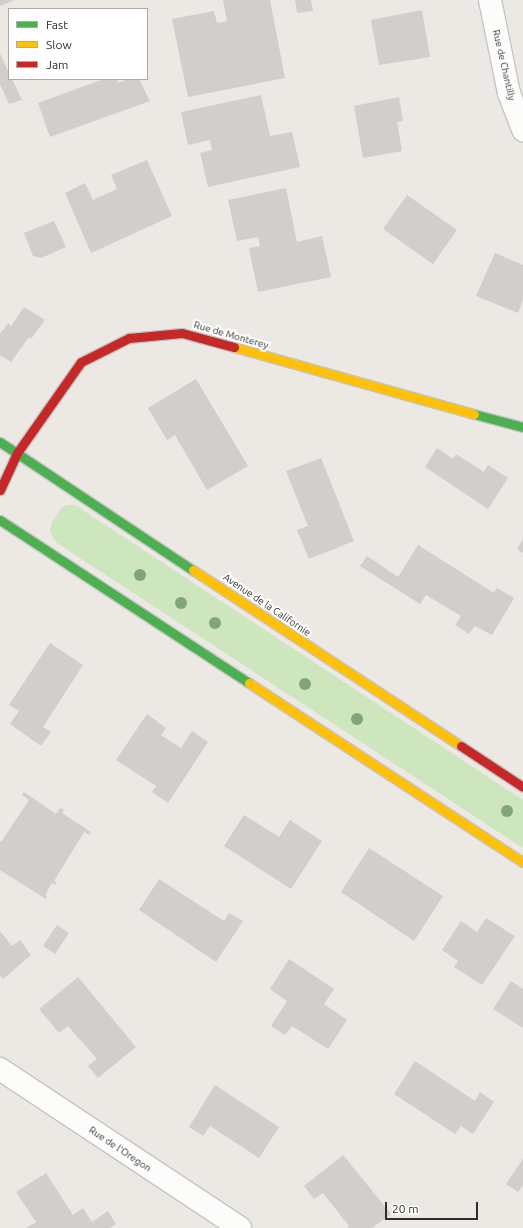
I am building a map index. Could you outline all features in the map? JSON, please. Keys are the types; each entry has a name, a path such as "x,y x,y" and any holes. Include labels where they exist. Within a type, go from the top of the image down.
{"street":[{"name":"Rue de Chantilly","path":"490,0 509,93 523,130"},
{"name":"Rue de Monterey","path":"0,490 17,453 82,362 130,338 182,333 523,427"},
{"name":"Avenue de la Californie","path":"0,442 523,787"},
{"path":"0,520 523,862"},
{"name":"Rue de l'Oregon","path":"0,1069 240,1228"}],"green space":[{"path":"67,505 75,505 523,800 523,848 57,543 50,530 52,522 61,508"}],"building":[{"path":"0,0 15,0 0,6"},
{"path":"223,0 270,0 285,78 188,97 172,19 214,11 217,23 227,21"},
{"path":"295,0 311,0 313,11 297,13"},
{"path":"422,10 430,57 379,65 371,20"},
{"path":"0,53 8,71 8,80 12,80 22,100 9,104 0,84"},
{"path":"101,80 117,80 118,83 126,80 140,80 150,101 50,137 38,103"},
{"path":"261,95 270,136 292,132 300,167 208,187 200,153 212,150 210,140 188,145 181,112"},
{"path":"399,97 403,121 397,122 402,151 363,158 354,106"},
{"path":"147,160 172,216 91,253 65,193 85,183 93,200 117,189 111,175"},
{"path":"286,188 297,242 322,236 331,277 258,292 249,248 260,246 258,237 237,241 228,200"},
{"path":"407,195 457,230 433,264 383,229"},
{"path":"54,221 66,247 41,258 33,256 24,233"},
{"path":"495,253 523,265 523,300 518,313 476,296"},
{"path":"24,307 45,320 31,339 29,337 11,362 0,355 0,332 1,333 8,323 11,326"},
{"path":"196,379 248,466 207,490 175,435 167,440 148,408"},
{"path":"437,448 453,459 456,454 484,472 488,465 508,478 488,509 425,467"},
{"path":"321,458 354,541 309,559 297,530 308,526 286,471"},
{"path":"523,539 523,553 517,549"},
{"path":"418,545 494,593 497,588 514,598 492,635 475,626 469,634 455,625 461,616 426,595 420,604 360,566 367,556 398,577"},
{"path":"50,643 83,665 43,727 51,732 41,746 10,724 19,711 9,705"},
{"path":"147,714 166,728 161,735 181,748 192,731 208,742 168,803 152,792 156,786 116,760"},
{"path":"24,792 56,814 60,808 64,810 62,813 91,832 89,835 84,832 54,881 57,882 55,885 52,883 45,895 47,896 46,899 0,870 0,841 1,842 29,800 22,795"},
{"path":"244,815 279,837 290,820 322,841 291,889 224,846"},
{"path":"369,848 443,896 414,941 341,892"},
{"path":"159,879 224,921 229,913 243,921 216,962 139,910"},
{"path":"486,918 515,936 482,985 454,967 458,961 442,950 461,921 477,932"},
{"path":"57,925 69,933 55,954 43,946"},
{"path":"0,931 12,946 20,940 31,955 3,979 0,976"},
{"path":"289,959 334,989 324,1004 347,1020 328,1049 292,1026 285,1035 271,1026 287,1001 270,989"},
{"path":"78,977 136,1047 98,1078 88,1066 97,1059 68,1026 59,1033 39,1009"},
{"path":"511,981 523,989 523,1028 493,1009"},
{"path":"415,1061 475,1101 480,1092 494,1102 473,1134 461,1126 455,1134 394,1094"},
{"path":"215,1085 279,1127 259,1158 210,1126 203,1136 189,1127"},
{"path":"343,1155 391,1214 372,1228 347,1228 349,1226 323,1193 314,1199 304,1186"},
{"path":"523,1159 523,1185 518,1192 506,1184"},
{"path":"46,1173 73,1215 83,1208 92,1222 108,1211 116,1224 110,1228 26,1228 36,1222 16,1192"}],"traffic: fast":[{"path":"474,414 523,427"},
{"path":"0,442 193,570"},
{"path":"0,520 249,683"}],"traffic: slow":[{"path":"234,347 474,414"},
{"path":"193,570 461,746"},
{"path":"249,683 523,862"}],"traffic: jam":[{"path":"0,490 17,453 81,362 129,338 182,333 234,347"},
{"path":"461,746 523,787"}]}
